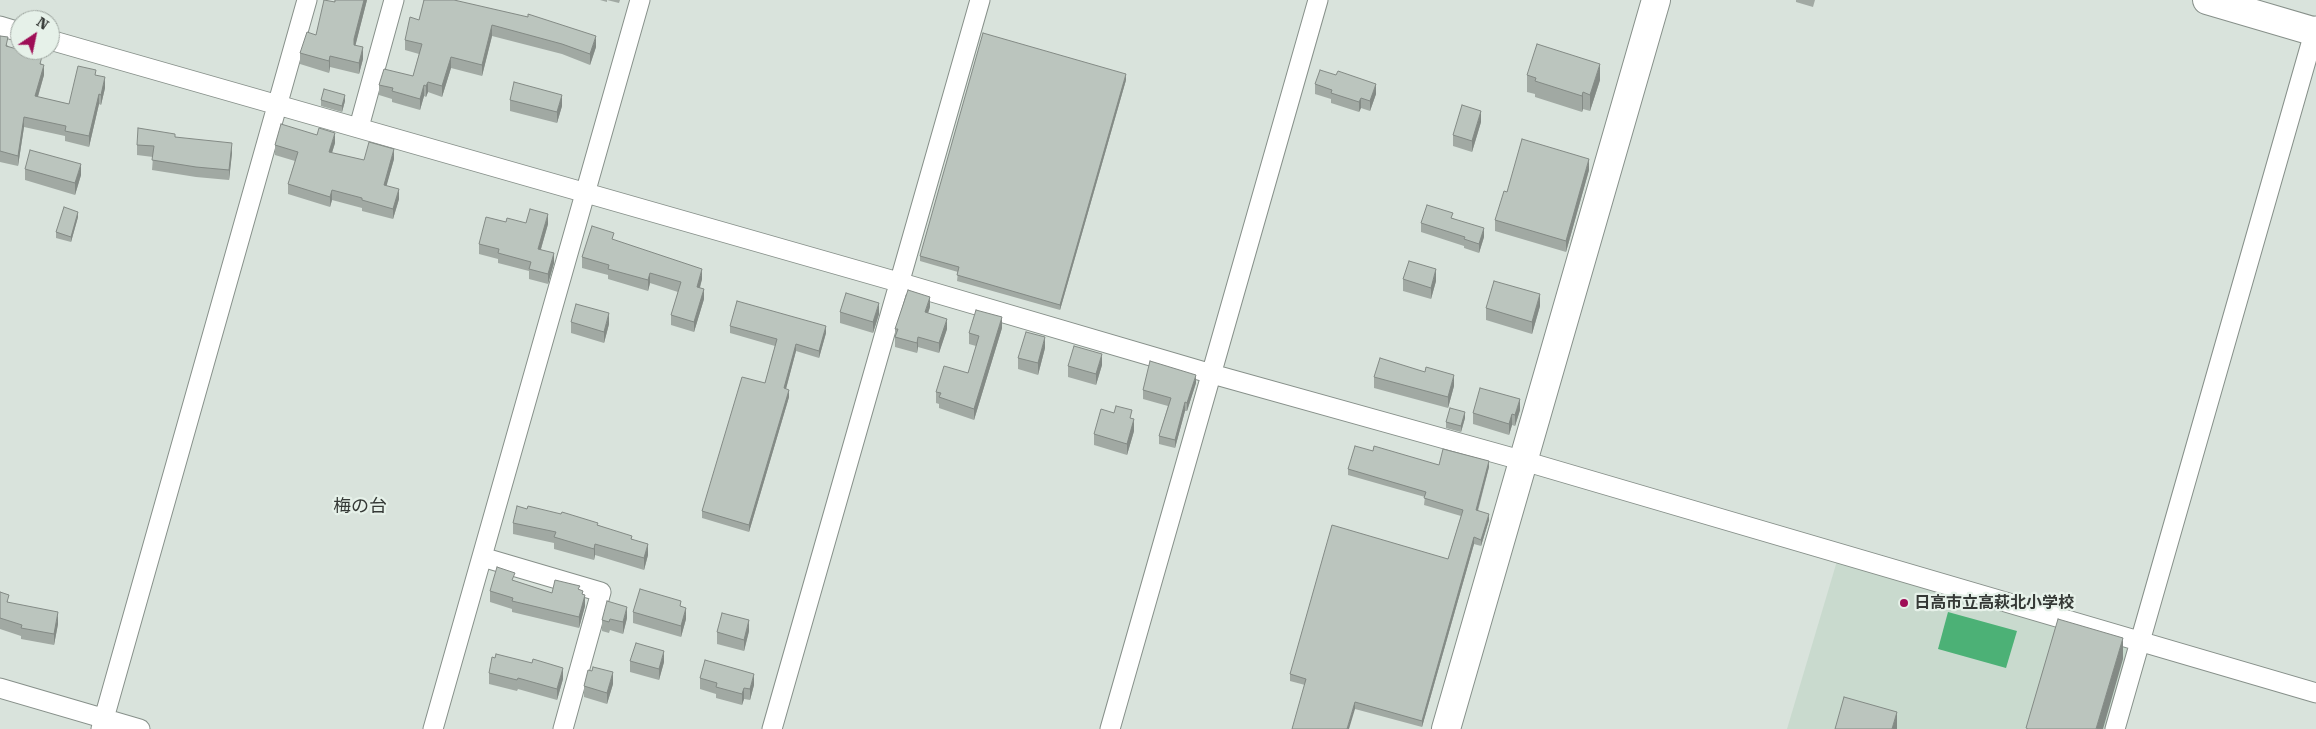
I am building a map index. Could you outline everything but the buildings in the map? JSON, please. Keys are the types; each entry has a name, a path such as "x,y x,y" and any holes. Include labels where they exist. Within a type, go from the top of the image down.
{"street":[{"path":"103,724 276,104 307,0"},
{"path":"359,127 394,0"},
{"path":"433,729 640,0"},
{"path":"772,729 980,0"},
{"path":"1110,729 1318,0"},
{"path":"1446,729 1656,0"},
{"path":"2115,729 2315,30 2207,0"},
{"path":"60,43 359,127 1212,374 1524,461 2316,693"},
{"path":"482,557 601,592 563,729"},
{"path":"0,688 103,724 140,729"}],"shaded area":[{"name":"日高市立高萩北小学校","path":"1837,561 2131,645 2107,729 1787,729"},
{"path":"1948,612 2017,631 2006,668 1938,649"}],"place":[{"name":"日高市立高萩北小学校","path":"1904,603"}],"district":[{"name":"梅の台","path":"360,507"}]}
